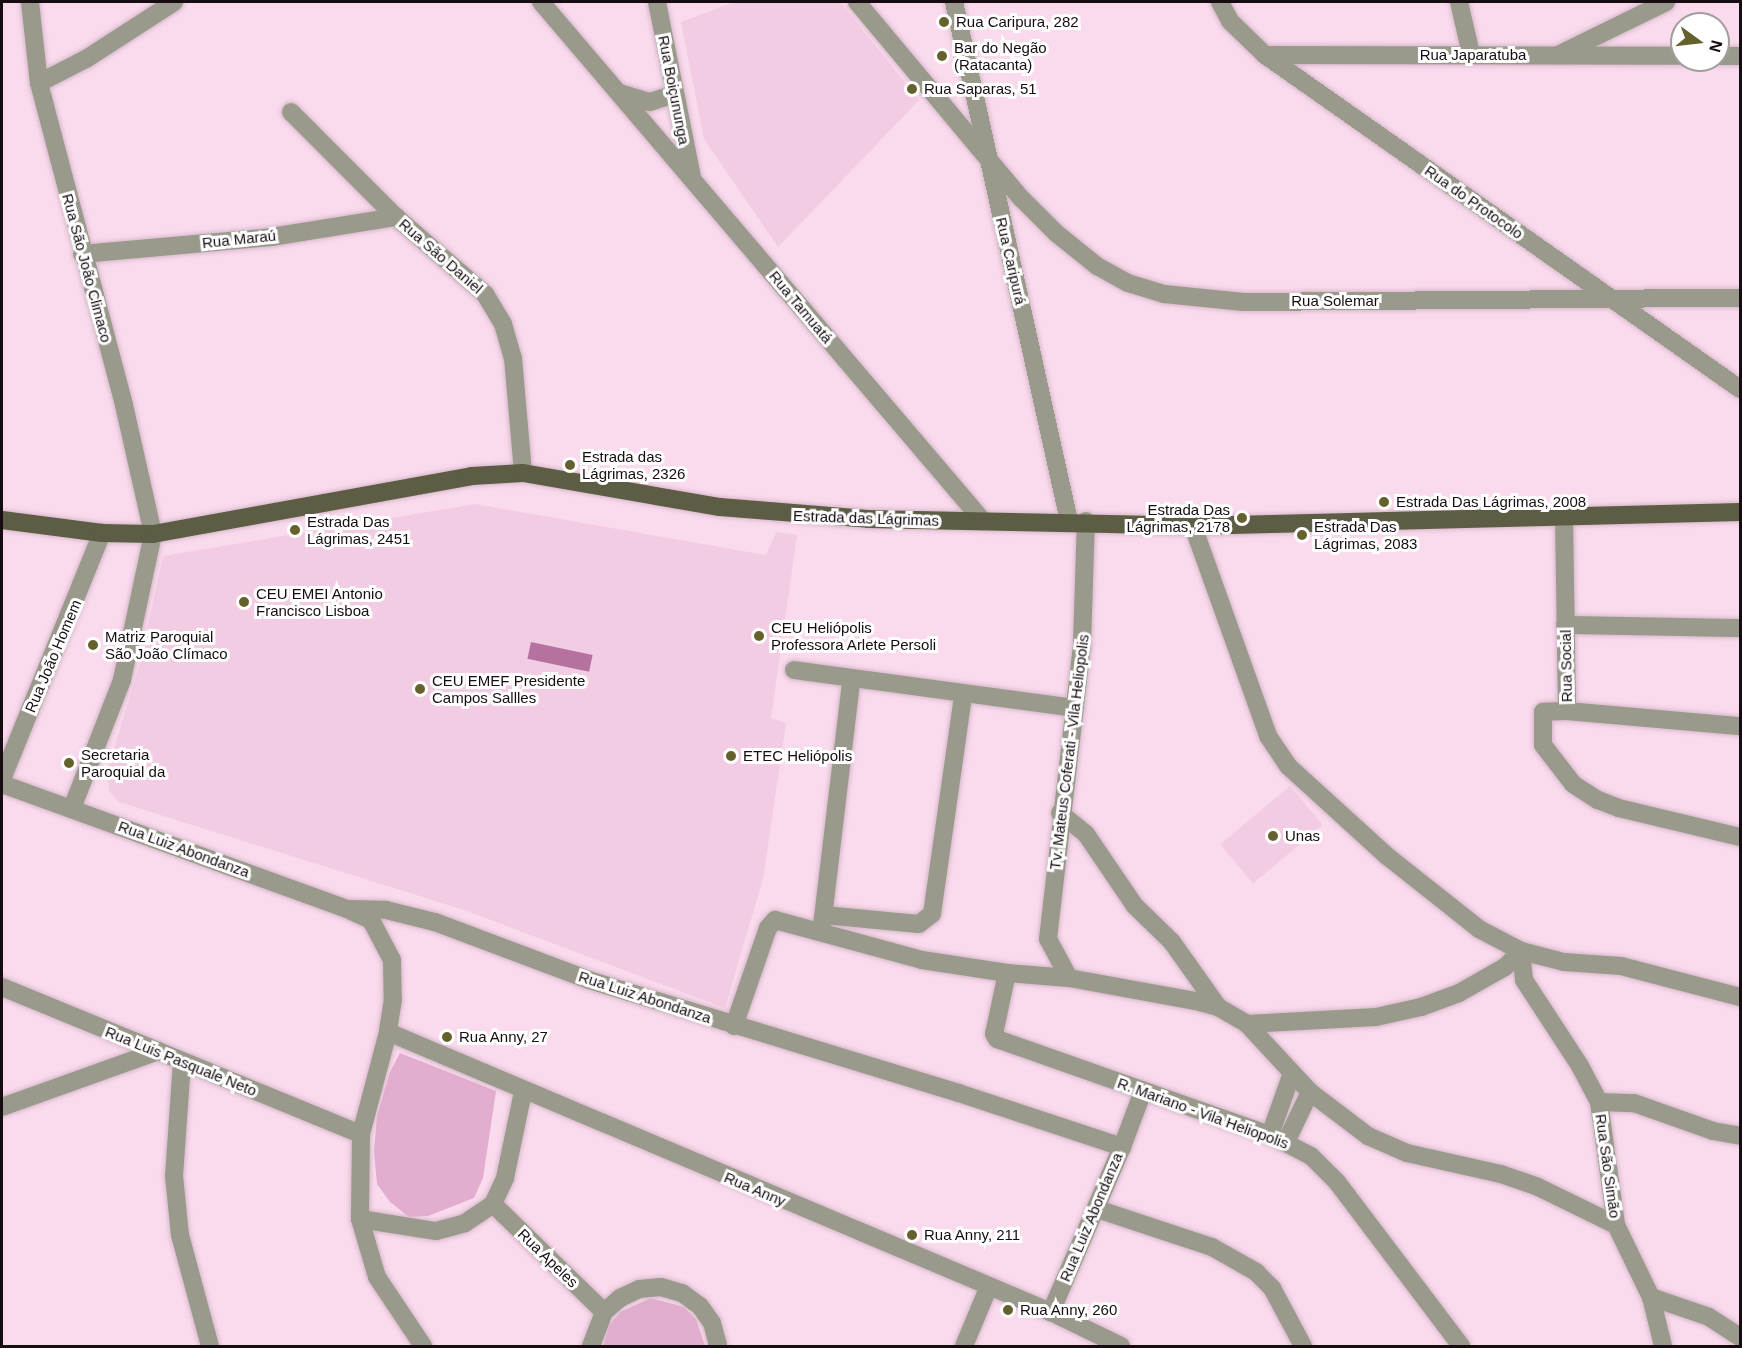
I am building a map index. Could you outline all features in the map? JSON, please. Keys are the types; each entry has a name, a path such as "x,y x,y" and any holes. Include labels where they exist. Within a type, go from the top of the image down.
{"main road":[{"name":"Estrada das Lágrimas","path":"2,519 102,533 153,534 472,476 523,473 766,512 983,521 1077,521 1193,526 1740,512"}],"street":[{"name":"Rua São João Climaco","path":"30,2 39,83 82,254 124,405 153,534"},
{"path":"39,83 114,42 174,2"},
{"name":"Rua Tamuatá","path":"541,2 983,521"},
{"name":"Rua Boiçununga","path":"657,2 692,179"},
{"name":"Rua Solemar","path":"857,2 986,152 1022,199 1056,233 1097,266 1128,283 1164,294 1244,302 1740,298"},
{"name":"Rua Caripurá","path":"954,2 986,152 1077,521"},
{"name":"Rua do Protocolo","path":"1220,2 1230,21 1265,55 1740,389"},
{"path":"1459,2 1471,54"},
{"path":"1555,56 1666,2"},
{"name":"Rua Japaratuba","path":"1265,55 1670,56"},
{"path":"618,92 650,102 675,94"},
{"name":"Rua São Daniel","path":"291,112 396,218 485,294 502,324 513,358 519,400 523,473"},
{"name":"Rua Maraú","path":"82,254 271,237 396,218"},
{"name":"Rua Social","path":"1564,516 1567,711 1543,712 1543,745 1552,762 1573,784 1619,808 1740,837"},
{"name":"Tv. Mateus Coferati - Vila Heliopolis","path":"1069,978 1048,939 1086,580 1077,521"},
{"path":"1193,526 1249,690 1268,736 1288,765 1387,856 1470,922 1521,951 1564,963 1621,966 1740,997"},
{"name":"Rua João Homem","path":"2,779 102,533"},
{"path":"72,808 122,680 153,534"},
{"path":"1565,625 1740,628"},
{"path":"794,670 851,681 1074,708"},
{"path":"823,923 851,681"},
{"path":"734,1026 770,922 775,920 919,924 932,914 963,695"},
{"path":"1567,711 1740,726"},
{"name":"Rua Luiz Abondanza","path":"2,784 347,909 409,914 590,980 734,1026 959,1093 1122,1147 1051,1312"},
{"path":"1060,813 1086,834 1135,906 1172,942 1218,1006"},
{"path":"347,909 372,920 392,960 393,999 388,1032 361,1134 360,1219 377,1276 423,1347"},
{"path":"823,923 922,960 1006,973 1069,978 1218,1006 1247,1024 1310,1092 1354,1126 1388,1146 1501,1174 1570,1200 1616,1225"},
{"path":"1247,1024 1376,1017 1421,1007 1505,967 1521,951"},
{"name":"Rua São Simão","path":"1521,951 1524,980 1580,1066 1599,1102 1616,1225 1652,1298 1663,1347"},
{"name":"R. Mariano - Vila Heliopolis","path":"1006,973 994,1034 997,1039 1278,1138 1311,1156 1336,1182 1461,1347"},
{"name":"Rua Luis Pasquale Neto","path":"2,987 361,1134"},
{"name":"Rua Anny","path":"388,1032 524,1092 1051,1312 1121,1347"},
{"path":"2,1107 158,1052"},
{"path":"182,1062 174,1176 180,1236 210,1347"},
{"path":"1278,1138 1292,1072"},
{"path":"1122,1147 1143,1090"},
{"path":"360,1219 436,1231 465,1223 493,1204 505,1178 524,1092"},
{"path":"1278,1138 1310,1092"},
{"path":"1599,1102 1634,1103 1713,1131 1740,1136"},
{"name":"Rua Apeles","path":"493,1204 604,1312"},
{"path":"1097,1209 1212,1247 1256,1272 1272,1288 1303,1347"},
{"path":"964,1347 989,1286"},
{"path":"591,1347 604,1312 620,1298 639,1289 661,1287 682,1293 700,1306 712,1323 718,1347"},
{"path":"1652,1298 1709,1317 1740,1336"}],"shaded area":[{"path":"734,2 840,2 919,100 778,247 704,139 681,22"},
{"path":"475,504 766,555 776,532 797,535 771,718 786,723 763,879 725,1008 464,910 119,802 109,791 107,771 139,667 163,556"},
{"path":"531,642 593,655 589,672 527,659"},
{"name":"Unas","path":"1290,786 1323,825 1253,884 1220,844"},
{"path":"400,1053 496,1091 483,1178 474,1198 428,1216 409,1217 390,1202 377,1184 374,1151 377,1116 390,1072"},
{"path":"651,1298 684,1307 696,1319 705,1346 603,1346 609,1325 620,1312"}],"place":[{"name":"Rua Caripura, 282","path":"944,22"},
{"name":"Bar do Negão (Ratacanta)","path":"942,56"},
{"name":"Rua Saparas, 51","path":"912,89"},
{"name":"Estrada das Lágrimas, 2326","path":"570,465"},
{"name":"Estrada Das Lágrimas, 2008","path":"1384,502"},
{"name":"Estrada Das Lágrimas, 2178","path":"1242,518"},
{"name":"Estrada Das Lágrimas, 2451","path":"295,530"},
{"name":"Estrada Das Lágrimas, 2083","path":"1302,535"},
{"name":"CEU EMEI Antonio Francisco Lisboa","path":"244,602"},
{"name":"CEU Heliópolis Professora Arlete Persoli","path":"759,636"},
{"name":"Matriz Paroquial São João Clímaco","path":"93,645"},
{"name":"CEU EMEF Presidente Campos Sallles","path":"420,689"},
{"name":"ETEC Heliópolis","path":"731,756"},
{"name":"Secretaria Paroquial da","path":"69,763"},
{"name":"Unas","path":"1273,836"},
{"name":"Rua Anny, 27","path":"447,1037"},
{"name":"Rua Anny, 211","path":"912,1235"},
{"name":"Rua Anny, 260","path":"1008,1310"}]}
